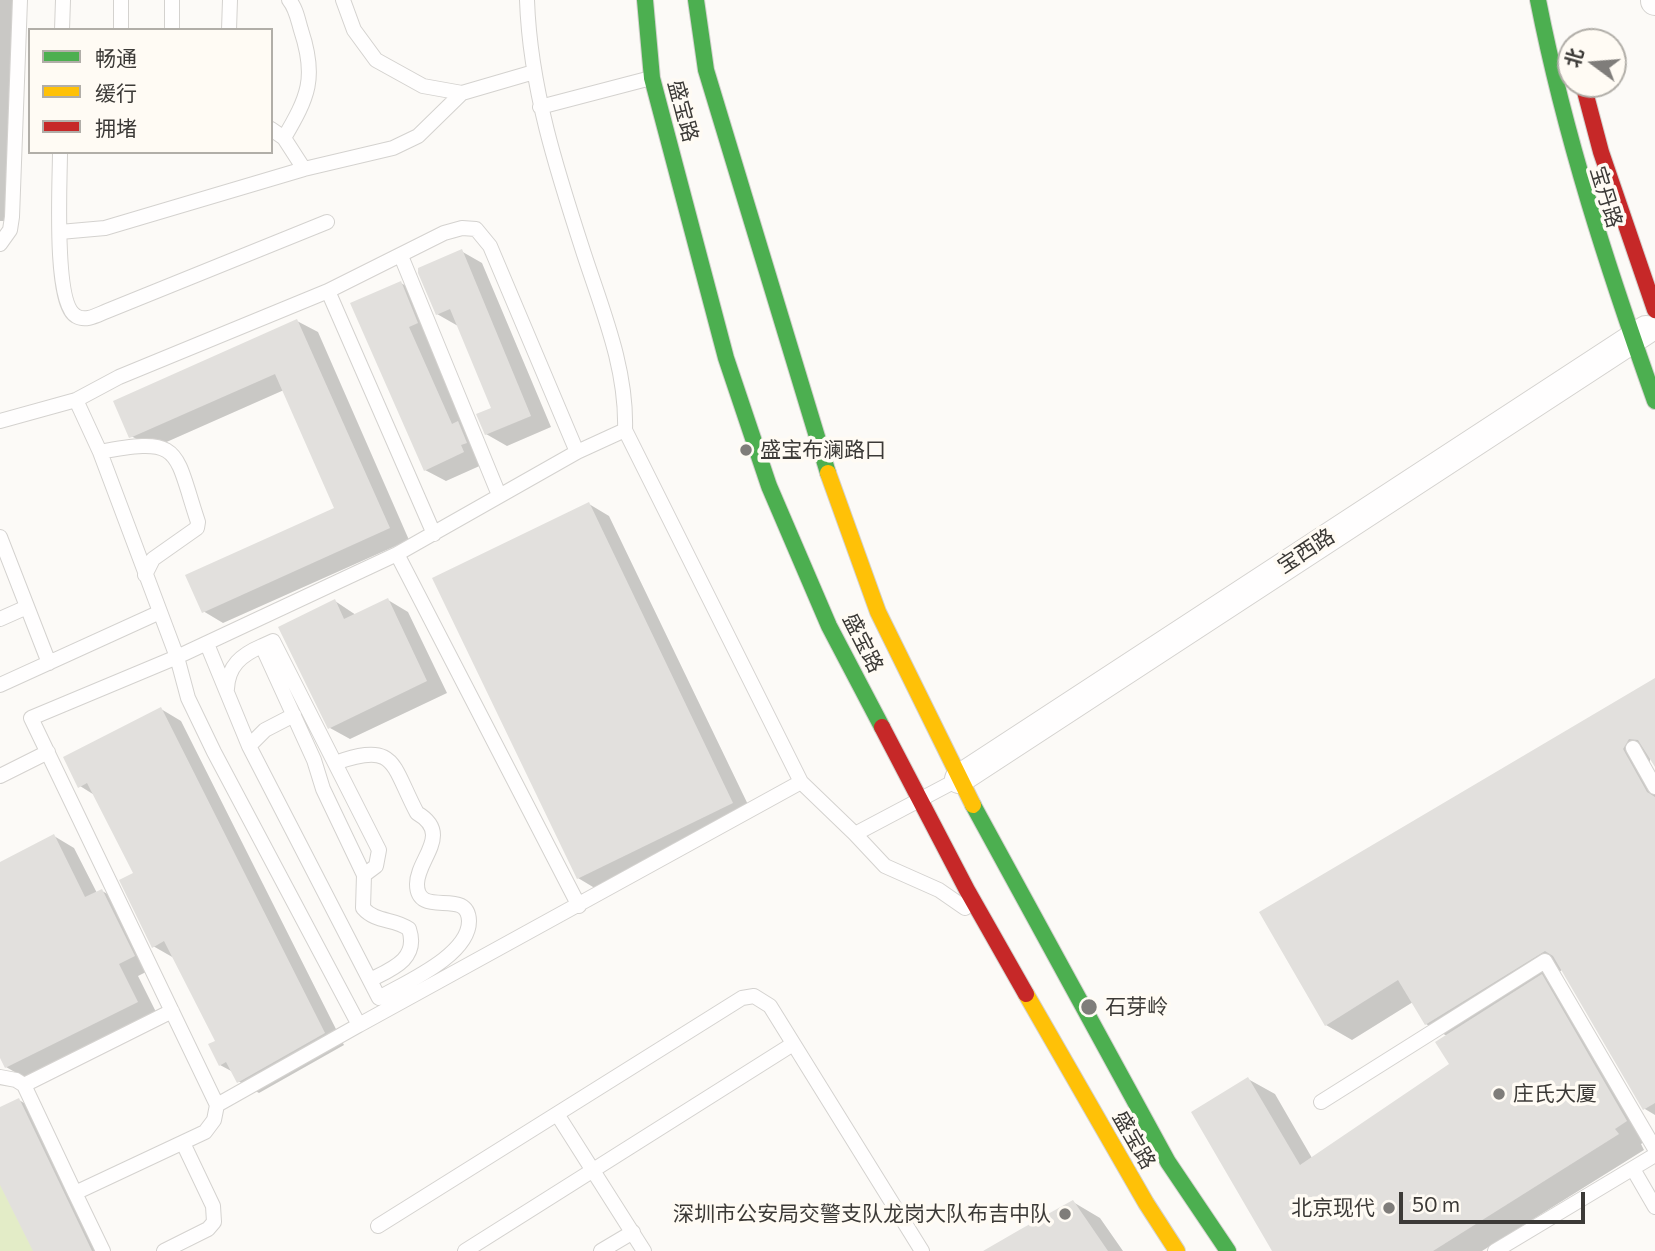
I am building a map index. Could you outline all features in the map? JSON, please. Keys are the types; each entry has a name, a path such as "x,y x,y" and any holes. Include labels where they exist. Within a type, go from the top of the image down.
{"main road":[{"name":"盛宝路","path":"645,0 652,78 726,358 769,486 830,626 987,925 1146,1203 1177,1251"},
{"name":"盛宝路","path":"696,0 706,70 828,475 878,612 958,779 1168,1161 1228,1251"},
{"name":"宝丹路","path":"1538,0 1573,159 1643,331 1655,401"},
{"name":"宝丹路","path":"1587,98 1601,152 1655,310"}],"street":[{"name":"宝西路","path":"958,779 1643,331"}],"lane":[{"path":"0,244 10,230 12,217 20,0"},
{"path":"62,28 63,0"},
{"path":"121,0 121,28"},
{"path":"172,0 172,28"},
{"path":"229,28 230,0"},
{"path":"284,138 310,87 311,70 303,36 289,0"},
{"path":"343,0 354,30 376,60 423,86 462,93 534,72"},
{"path":"527,0 529,41 540,107 623,379 625,430 801,782 886,866 939,890 987,925"},
{"path":"540,107 652,78"},
{"path":"60,232 105,228 304,169 393,148 418,136 462,93"},
{"path":"273,130 284,138 304,169"},
{"path":"60,154 60,276 68,307 73,314 87,319 327,222"},
{"path":"0,421 76,400 119,377 328,291 453,230 476,229 482,235 577,452"},
{"path":"401,256 499,495"},
{"path":"328,291 433,534"},
{"path":"76,400 100,452 158,613 177,657 188,698 359,1026"},
{"path":"75,1193 205,1132 214,1120 217,1105 31,718 207,644 397,554 577,452 625,430"},
{"path":"100,452 143,446 164,447 176,456 198,522 197,528 153,559 145,575"},
{"path":"0,537 3,554 50,663"},
{"path":"397,554 579,906"},
{"path":"0,619 27,607"},
{"path":"0,685 158,613"},
{"path":"226,690 227,679 237,661 273,641 379,850 376,866 364,875"},
{"path":"207,644 249,746 379,998 438,964 456,949 469,922 464,908 460,905 432,904 420,896 418,876 431,847 432,830 424,817 417,813 390,761 380,753 335,763"},
{"path":"262,646 314,760 323,789 364,875 363,908 377,919 398,923 409,929 412,945 402,962 370,980"},
{"path":"249,746 265,730 294,715"},
{"path":"1633,748 1655,787"},
{"path":"0,776 48,752"},
{"path":"855,834 958,779"},
{"path":"217,1105 801,782"},
{"path":"1321,1102 1545,961 1655,1149"},
{"path":"377,1226 742,998 754,996 763,999 793,1044 922,1251"},
{"path":"23,1086 172,1011"},
{"path":"465,1251 793,1044"},
{"path":"0,1077 16,1080 23,1086 103,1251"},
{"path":"557,1114 645,1251"},
{"path":"164,1251 208,1229 214,1222 214,1206 183,1143"},
{"path":"1495,1251 1655,1155"},
{"path":"1633,1169 1655,1207"},
{"path":"601,1251 633,1232"}],"green space":[{"path":"0,1156 47,1251 0,1251"}],"building":[{"path":"462,249 531,416 485,435 476,414 491,408 450,309 436,315 418,273 418,268"},
{"path":"401,281 418,323 409,327 452,424 458,421 467,443 461,445 464,452 424,471 350,303"},
{"path":"297,319 390,528 202,613 185,575 334,508 275,374 129,438 113,401"},
{"path":"589,502 733,803 577,879 432,578"},
{"path":"388,598 427,681 328,729 278,627 335,599 344,619"},
{"path":"1655,678 1655,767 1638,740 1629,739 1623,749 1647,792 1655,797 1655,1103 1643,1110 1553,956 1545,951 1425,1025 1398,980 1325,1026 1259,912"},
{"path":"161,707 325,1033 237,1083 226,1062 219,1066 208,1044 215,1041 164,941 152,948 119,880 133,873 87,783 78,788 63,757"},
{"path":"54,834 85,897 102,889 135,956 119,964 138,1002 5,1068 0,1058 0,862"},
{"name":"庄氏大厦","path":"1542,974 1627,1121 1615,1129 1619,1134 1433,1251 1272,1251 1191,1112 1248,1077 1300,1165 1449,1064 1435,1042"},
{"path":"19,1098 92,1251 33,1251 0,1185 0,1107"},
{"name":"深圳市公安局交警支队龙岗大队布吉中队","path":"1073,1200 1108,1251 983,1251 1021,1229"}],"traffic: fast":[{"path":"645,0 652,78 726,358 769,486 829,626 882,727"},
{"path":"696,0 706,70 828,473"},
{"path":"1538,0 1574,152 1655,401"},
{"path":"973,805 1168,1162 1228,1251"}],"traffic: slow":[{"path":"828,473 878,612 973,805"},
{"path":"1026,994 1146,1203 1177,1251"}],"traffic: jam":[{"path":"1587,98 1601,152 1655,310"},
{"path":"882,727 967,890 1026,994"}],"place":[{"name":"盛宝布澜路口","path":"746,450"},
{"name":"石芽岭","path":"1089,1007"},
{"name":"庄氏大厦","path":"1499,1094"},
{"name":"北京现代","path":"1389,1208"},
{"name":"深圳市公安局交警支队龙岗大队布吉中队","path":"1065,1214"}]}
